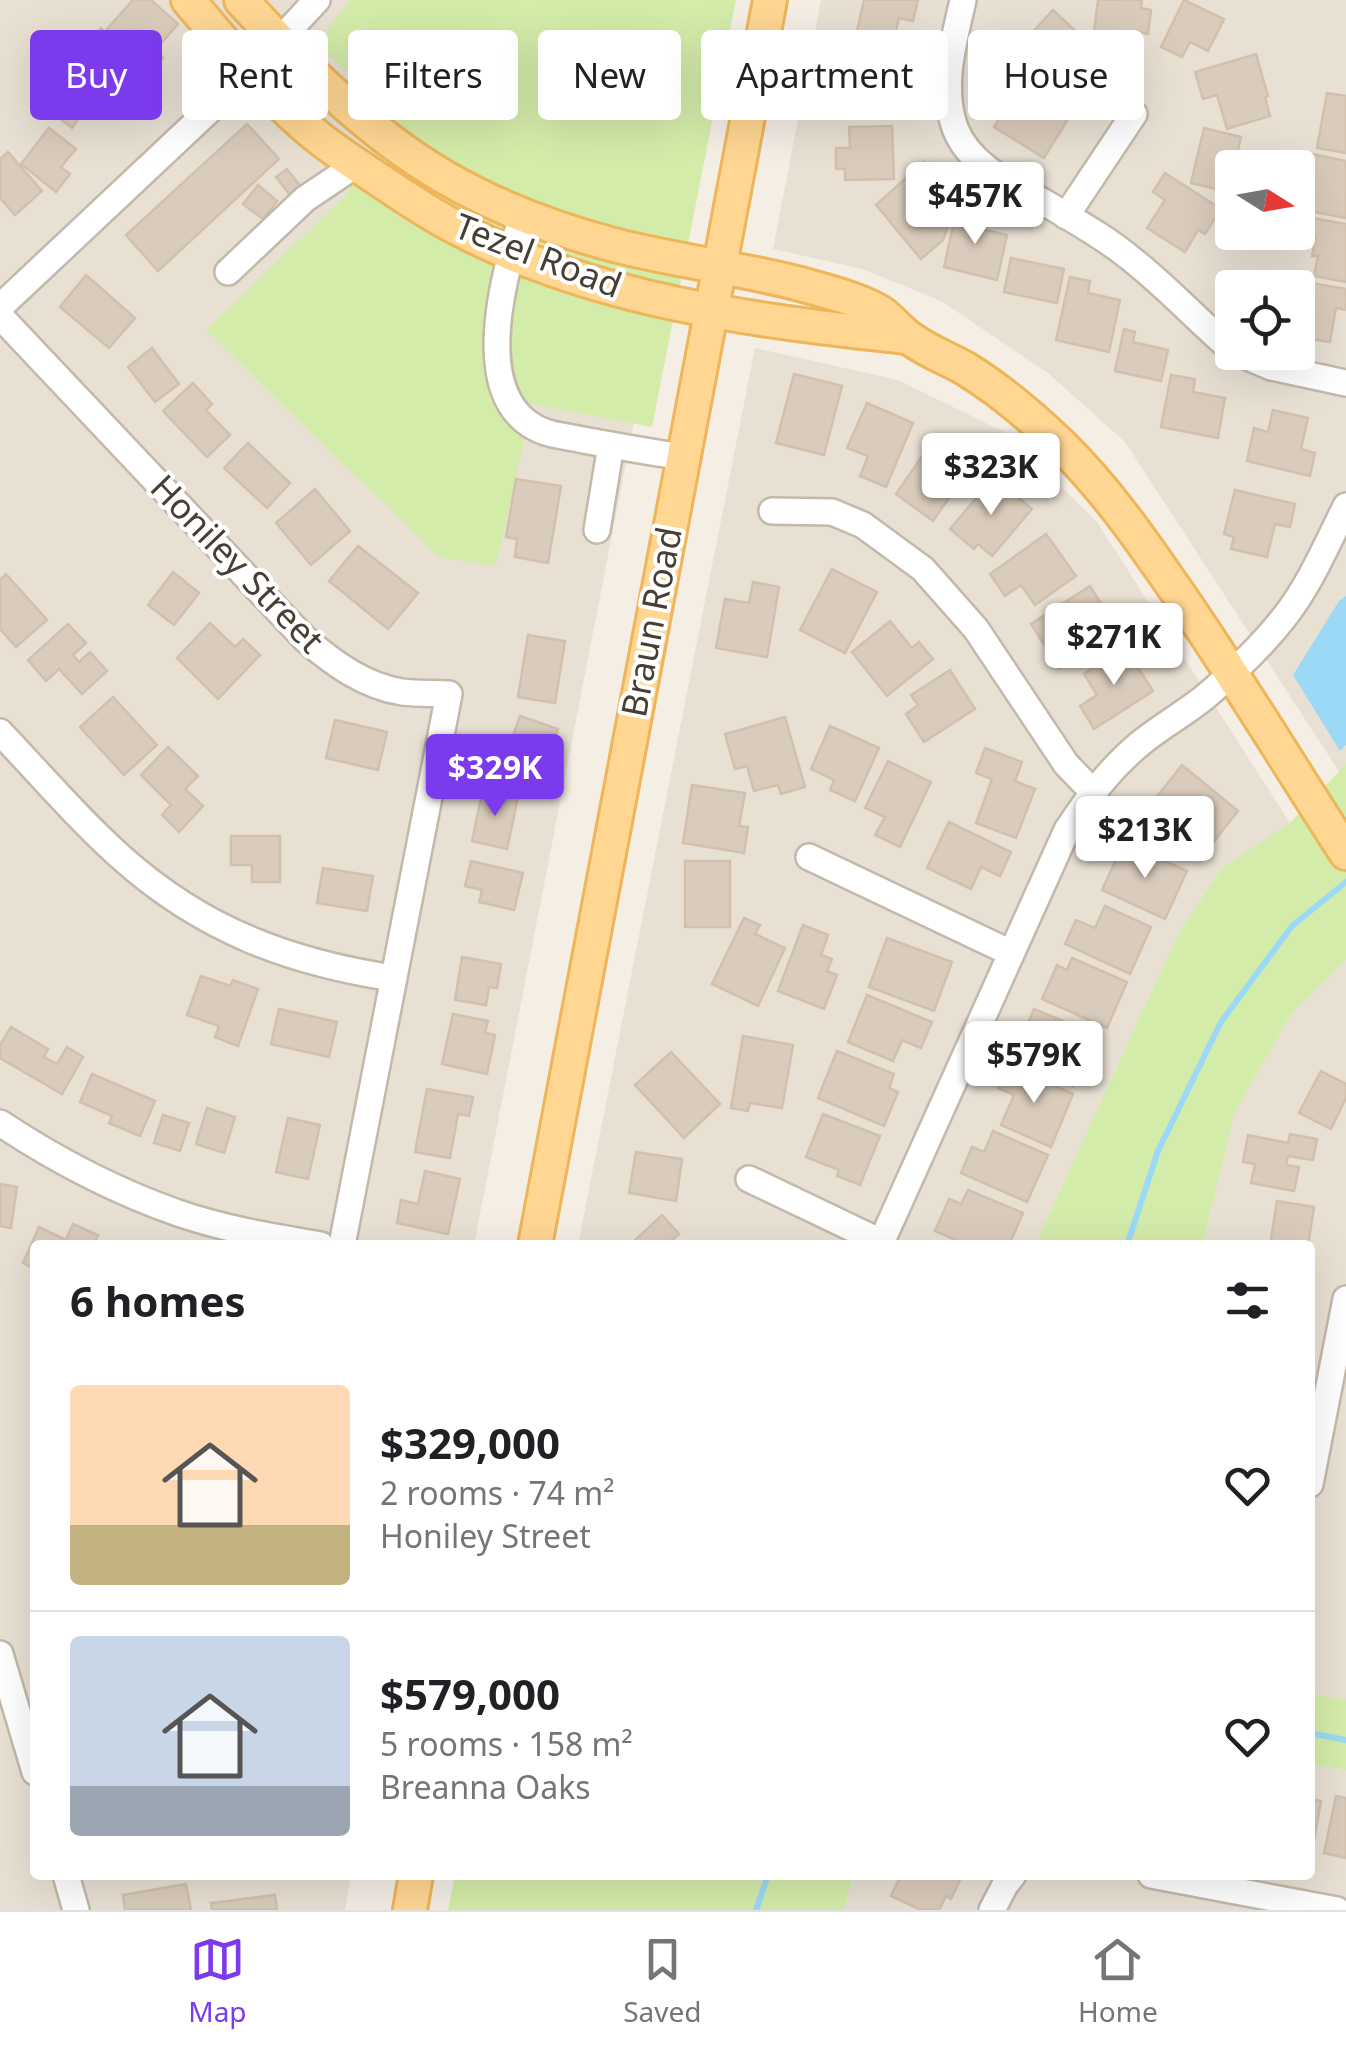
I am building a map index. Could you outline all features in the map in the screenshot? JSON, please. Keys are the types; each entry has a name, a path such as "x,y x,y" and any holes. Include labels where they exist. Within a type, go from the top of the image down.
{"main road":[{"name":"Tezel Road","path":"188,0 214,30"},
{"name":"Tezel Road","path":"241,0 269,30"},
{"name":"Braun Road","path":"536,1240 770,0"},
{"name":"Tezel Road","path":"328,87 396,145 445,178 523,214 616,246 763,275 828,292 880,312 908,337 967,370 1016,404 1104,489 1232,672 1346,853"},
{"name":"Tezel Road","path":"300,120 418,206 510,253 598,284 710,311 815,328 908,337"},
{"path":"410,1910 415,1880"}],"street":[{"path":"289,30 317,0"},
{"path":"963,0 949,67 948,100 956,130 971,154 991,172 1129,256 1215,334"},
{"path":"0,308 199,120"},
{"path":"1066,216 1130,120"},
{"path":"228,272 305,199 356,164"},
{"path":"523,214 510,253 499,314 498,366 507,400 524,420 544,432 683,457"},
{"name":"Honiley Street","path":"0,316 330,661 385,688 450,694 343,1240"},
{"path":"1284,370 1346,383"},
{"path":"597,530 611,446"},
{"path":"883,1240 1066,830 1115,766 1204,698 1284,618 1318,563 1346,506"},
{"path":"772,511 832,512 863,525 923,569 976,628 1066,764 1092,792"},
{"path":"0,732 123,858 204,917 294,958 393,978"},
{"path":"808,857 1011,952"},
{"path":"0,1123 42,1151 109,1186 180,1214 292,1240"},
{"path":"749,1178 873,1240"},
{"path":"1315,1458 1346,1299"},
{"path":"0,1654 30,1755"},
{"path":"67,1880 76,1910"},
{"path":"992,1910 1009,1880"},
{"path":"1178,1880 1337,1910"}],"shaded area":[{"path":"0,0 716,0 710,30 701,30 701,77 475,1240 30,1240 30,1880 350,1880 345,1910 0,1910"},
{"path":"821,0 1346,0 1346,764 1340,773 1125,442 1048,373 941,301 862,269 773,249 798,120 948,120 948,30 815,30"},
{"path":"755,348 898,380 1006,433 1097,522 1290,823 1221,869 1178,934 1037,1240 579,1240"},
{"path":"1346,960 1346,1910 843,1910 852,1880 1315,1880 1315,1240 1204,1240 1234,1114 1291,1014"}],"green space":[{"path":"350,0 736,0 730,30 701,30 701,120 712,120 652,427 532,404 496,566 439,557 206,330 347,194 385,120 518,120 518,30 348,30 348,73 328,55 327,30"},
{"path":"1346,764 1346,960 1291,1014 1234,1114 1204,1240 1037,1240 1178,934 1221,869 1290,823"},
{"path":"1315,1695 1346,1700 1346,1770 1315,1765"},
{"path":"454,1880 852,1880 843,1910 448,1910"}],"water":[{"path":"1346,596 1346,745 1340,751 1293,675 1339,601"}],"building":[{"path":"133,0 151,0 178,24 162,42 162,30 107,29"},
{"path":"864,0 918,0 913,21 899,18 896,30 857,30"},
{"path":"1098,0 1142,0 1141,8 1151,10 1148,34 1144,30 1094,30"},
{"path":"1184,0 1224,19 1208,51 1190,42 1182,57 1161,47"},
{"path":"1053,10 1074,30 1035,30"},
{"path":"1256,54 1270,116 1227,129 1217,95 1203,99 1195,72"},
{"path":"1327,93 1346,96 1346,153 1317,148"},
{"path":"62,120 78,120 72,128"},
{"path":"998,120 1068,120 1044,158 994,127"},
{"path":"247,124 279,159 158,271 126,235"},
{"path":"892,126 894,179 845,180 845,169 836,169 836,148 850,148 849,127"},
{"path":"49,128 76,149 61,167 70,174 56,192 21,164"},
{"path":"1204,128 1241,137 1238,150 1215,150 1215,189 1191,183"},
{"path":"8,152 42,191 15,215 0,198 0,159"},
{"path":"1315,155 1346,161 1346,218 1315,212"},
{"path":"924,162 944,184 931,196 950,220 943,240 921,259 876,205"},
{"path":"287,169 301,187 290,195 276,177"},
{"path":"1165,173 1215,205 1215,218 1205,234 1198,230 1185,252 1147,228 1165,200 1153,192"},
{"path":"258,185 277,201 263,219 243,204"},
{"path":"957,208 983,214 980,229 1007,235 997,280 944,267"},
{"path":"1315,219 1346,224 1346,282 1315,276 1318,256 1312,256"},
{"path":"1011,258 1064,269 1057,303 1004,292"},
{"path":"86,275 135,318 109,348 60,307"},
{"path":"1070,277 1090,281 1088,293 1120,300 1109,352 1056,340"},
{"path":"1315,284 1346,289 1346,310 1336,308 1330,342 1315,340"},
{"path":"1124,329 1135,332 1133,342 1168,350 1161,381 1115,371"},
{"path":"152,348 179,384 155,402 128,367"},
{"path":"794,374 842,386 824,455 776,443"},
{"path":"1171,375 1195,379 1193,392 1225,398 1218,438 1161,427"},
{"path":"193,383 212,404 206,410 230,435 207,457 163,411"},
{"path":"867,403 913,423 886,487 860,476 868,456 847,448"},
{"path":"1273,410 1308,418 1301,449 1315,453 1310,476 1247,461 1254,428 1268,432"},
{"path":"936,436 974,462 933,521 896,494"},
{"path":"248,443 290,483 267,508 224,468"},
{"path":"994,477 1032,509 992,556 978,544 974,549 950,529"},
{"path":"516,479 561,486 548,563 515,557 517,539 506,537"},
{"path":"315,489 350,531 311,565 276,523"},
{"path":"1235,490 1295,504 1290,527 1275,524 1267,557 1231,549 1234,537 1224,534"},
{"path":"1046,534 1076,576 1035,605 1021,585 1005,596 990,574"},
{"path":"358,546 418,593 388,629 329,581"},
{"path":"832,569 877,592 845,653 800,630"},
{"path":"173,572 199,593 174,625 148,605"},
{"path":"6,574 47,620 16,647 0,629 0,580"},
{"path":"753,582 779,587 767,657 716,648 725,599 749,603"},
{"path":"1090,586 1117,630 1059,668 1031,624"},
{"path":"890,621 912,648 919,642 933,659 887,696 852,652"},
{"path":"210,623 235,647 243,639 260,655 218,699 177,658"},
{"path":"68,624 86,643 73,655 79,662 90,652 107,671 82,694 59,669 46,681 28,660"},
{"path":"528,635 565,641 555,703 518,697"},
{"path":"1125,647 1153,691 1094,729 1080,706 1097,695 1084,674"},
{"path":"950,670 975,709 924,742 906,714 918,705 911,695"},
{"path":"113,697 157,745 124,775 80,727"},
{"path":"520,716 558,729 537,779 502,767"},
{"path":"785,717 805,787 781,794 778,785 754,791 747,766 735,769 725,734"},
{"path":"335,720 387,732 378,770 326,758"},
{"path":"830,726 879,748 855,801 830,790 834,780 811,769"},
{"path":"168,747 198,776 185,789 203,806 179,832 162,815 171,805 141,775"},
{"path":"985,748 1022,762 1015,781 1035,789 1016,838 976,823 992,779 976,773"},
{"path":"888,761 931,782 900,847 875,835 885,817 865,808"},
{"path":"1182,765 1238,811 1207,850 1151,804"},
{"path":"692,785 745,793 739,826 748,827 744,853 683,843"},
{"path":"483,789 518,797 507,849 472,841"},
{"path":"949,822 1011,852 1000,876 981,867 971,889 927,868"},
{"path":"231,836 280,836 280,882 252,882 252,865 231,865"},
{"path":"1124,843 1187,871 1165,919 1102,890"},
{"path":"471,861 523,873 514,910 479,902 482,890 465,886"},
{"path":"685,861 730,861 730,927 685,927"},
{"path":"323,868 373,876 367,911 317,903"},
{"path":"1105,906 1151,927 1130,974 1065,944 1076,920 1095,928"},
{"path":"744,918 760,925 755,934 785,948 758,1006 712,984"},
{"path":"803,925 828,935 821,955 832,959 827,971 837,975 824,1009 778,991"},
{"path":"887,938 952,962 934,1011 869,987"},
{"path":"462,957 501,964 497,988 489,987 486,1005 455,1000"},
{"path":"1072,958 1127,982 1107,1028 1042,999 1057,965 1067,970"},
{"path":"201,976 230,986 233,980 258,989 238,1046 215,1037 219,1026 187,1015"},
{"path":"867,995 932,1022 921,1048 902,1040 893,1061 848,1042"},
{"path":"279,1009 337,1022 329,1057 271,1044"},
{"path":"1034,1009 1094,1034 1073,1086 1019,1064 1032,1033 1025,1031"},
{"path":"453,1014 488,1021 485,1033 495,1035 487,1074 442,1064"},
{"path":"11,1027 48,1049 44,1057 57,1064 67,1047 83,1057 62,1094 0,1058 0,1045"},
{"path":"743,1036 793,1045 782,1108 750,1103 748,1111 731,1108"},
{"path":"837,1051 894,1074 889,1088 898,1092 884,1126 818,1098"},
{"path":"671,1052 720,1104 684,1138 635,1085"},
{"path":"1008,1066 1073,1094 1051,1147 1001,1125 1014,1095 998,1088"},
{"path":"1321,1071 1346,1084 1346,1098 1331,1129 1299,1113"},
{"path":"92,1074 155,1101 140,1136 109,1123 112,1116 80,1102"},
{"path":"427,1089 473,1097 469,1116 458,1114 450,1158 415,1152"},
{"path":"207,1108 235,1117 224,1153 196,1144"},
{"path":"823,1114 880,1136 860,1185 837,1176 839,1170 806,1157"},
{"path":"163,1115 189,1123 180,1151 154,1143"},
{"path":"288,1118 320,1125 308,1179 276,1172"},
{"path":"993,1131 1048,1155 1027,1202 961,1173 972,1147 984,1152"},
{"path":"1290,1134 1317,1139 1313,1160 1288,1156 1286,1165 1299,1167 1294,1191 1251,1183 1255,1164 1243,1162 1248,1135 1288,1143"},
{"path":"636,1152 682,1159 676,1201 629,1193"},
{"path":"425,1171 460,1179 448,1234 397,1223 401,1200 418,1204"},
{"path":"0,1184 17,1187 11,1228 0,1226"},
{"path":"968,1190 1023,1213 1011,1240 956,1240 935,1231 949,1199 961,1204"},
{"path":"1277,1201 1314,1207 1309,1240 1271,1240"},
{"path":"662,1215 679,1234 672,1240 635,1240"},
{"path":"73,1224 98,1235 96,1240 66,1240"},
{"path":"39,1227 66,1240 33,1240"},
{"path":"30,1247 30,1266 23,1263"},
{"path":"1336,1796 1346,1798 1346,1858 1324,1853"},
{"path":"1315,1800 1321,1801 1315,1835"},
{"path":"899,1880 960,1880 951,1899 946,1896 939,1910 921,1910 891,1896"},
{"path":"186,1884 191,1910 125,1910 123,1895"},
{"path":"275,1895 277,1910 212,1910 211,1903"}],"waterway":[{"path":"1129,1240 1158,1151 1221,1022 1292,926 1346,882"},
{"path":"1315,1734 1346,1740"},
{"path":"756,1910 766,1880"}]}
